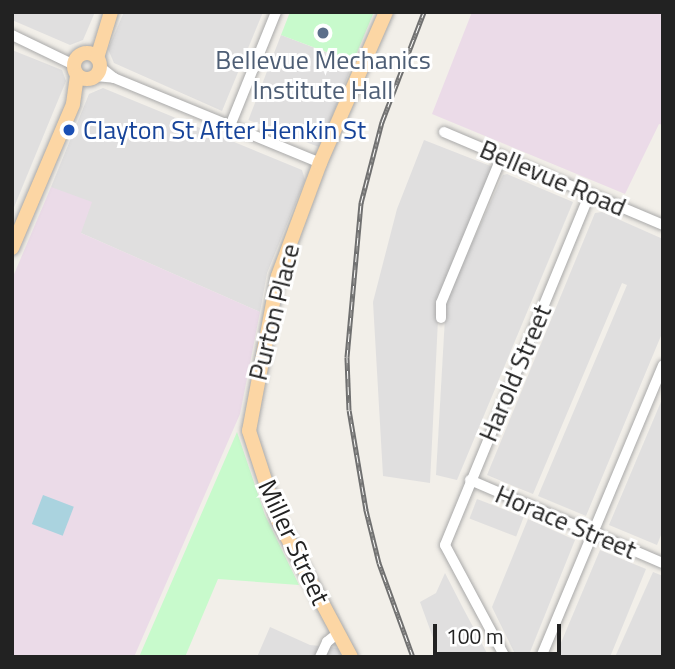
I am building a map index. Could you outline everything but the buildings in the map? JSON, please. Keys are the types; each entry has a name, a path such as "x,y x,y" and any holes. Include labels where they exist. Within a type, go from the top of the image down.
{"main road":[{"path":"12,248 111,12"},
{"name":"Purton Place","path":"250,423 278,276 320,163 386,12"},
{"name":"Miller Street","path":"250,423 256,457 278,520 351,657"}],"street":[{"path":"230,126 276,12"},
{"path":"12,35 320,163"},
{"name":"Bellevue Road","path":"444,132 663,225"},
{"path":"441,318 442,303 502,156"},
{"name":"Harold Street","path":"505,657 447,554 445,542 590,194"},
{"path":"541,657 663,366"},
{"name":"Horace Street","path":"470,481 663,563"},
{"path":"320,657 327,642 338,634"}],"shaded area":[{"path":"12,12 95,12 83,40 70,45 12,20"},
{"path":"124,12 263,12 222,111 114,63 108,49"},
{"path":"472,12 663,12 663,125 659,124 625,194 432,114"},
{"path":"281,35 353,63 320,148 248,120"},
{"path":"12,50 62,70 66,81 12,212"},
{"path":"103,88 302,170 305,180 267,273 260,312 81,233 51,187 89,94"},
{"path":"424,140 493,167 439,299 430,483 383,476 373,302 397,209"},
{"path":"507,174 573,202 457,480 436,475 446,300 503,175"},
{"path":"51,187 92,202 81,233 260,312 240,414 134,657 12,657 12,279"},
{"path":"602,212 663,239 663,331 586,516 538,496 627,285 622,283 533,494 487,475 595,213"},
{"path":"663,397 663,530 657,545 609,525"},
{"path":"477,499 524,517 516,537 469,519"},
{"path":"528,519 575,540 528,657 524,657 514,652 492,607"},
{"path":"600,550 646,569 610,657 555,657"},
{"path":"653,572 663,576 663,657 615,657"},
{"path":"445,573 489,657 440,657 420,602 436,593"},
{"path":"270,627 310,645 338,648 343,657 257,657"}],"green space":[{"path":"290,12 374,12 353,62 281,35"},
{"path":"237,432 265,515 299,585 218,579 185,657 139,657"}],"water":[{"path":"43,495 74,507 63,536 32,524"}],"railway":[{"path":"413,657 379,563 366,510 349,410 347,357 361,203 382,122 424,12"}],"place":[{"name":"Bellevue Mechanics Institute Hall","path":"323,33"},
{"name":"Clayton St After Henkin St","path":"69,130"}]}
